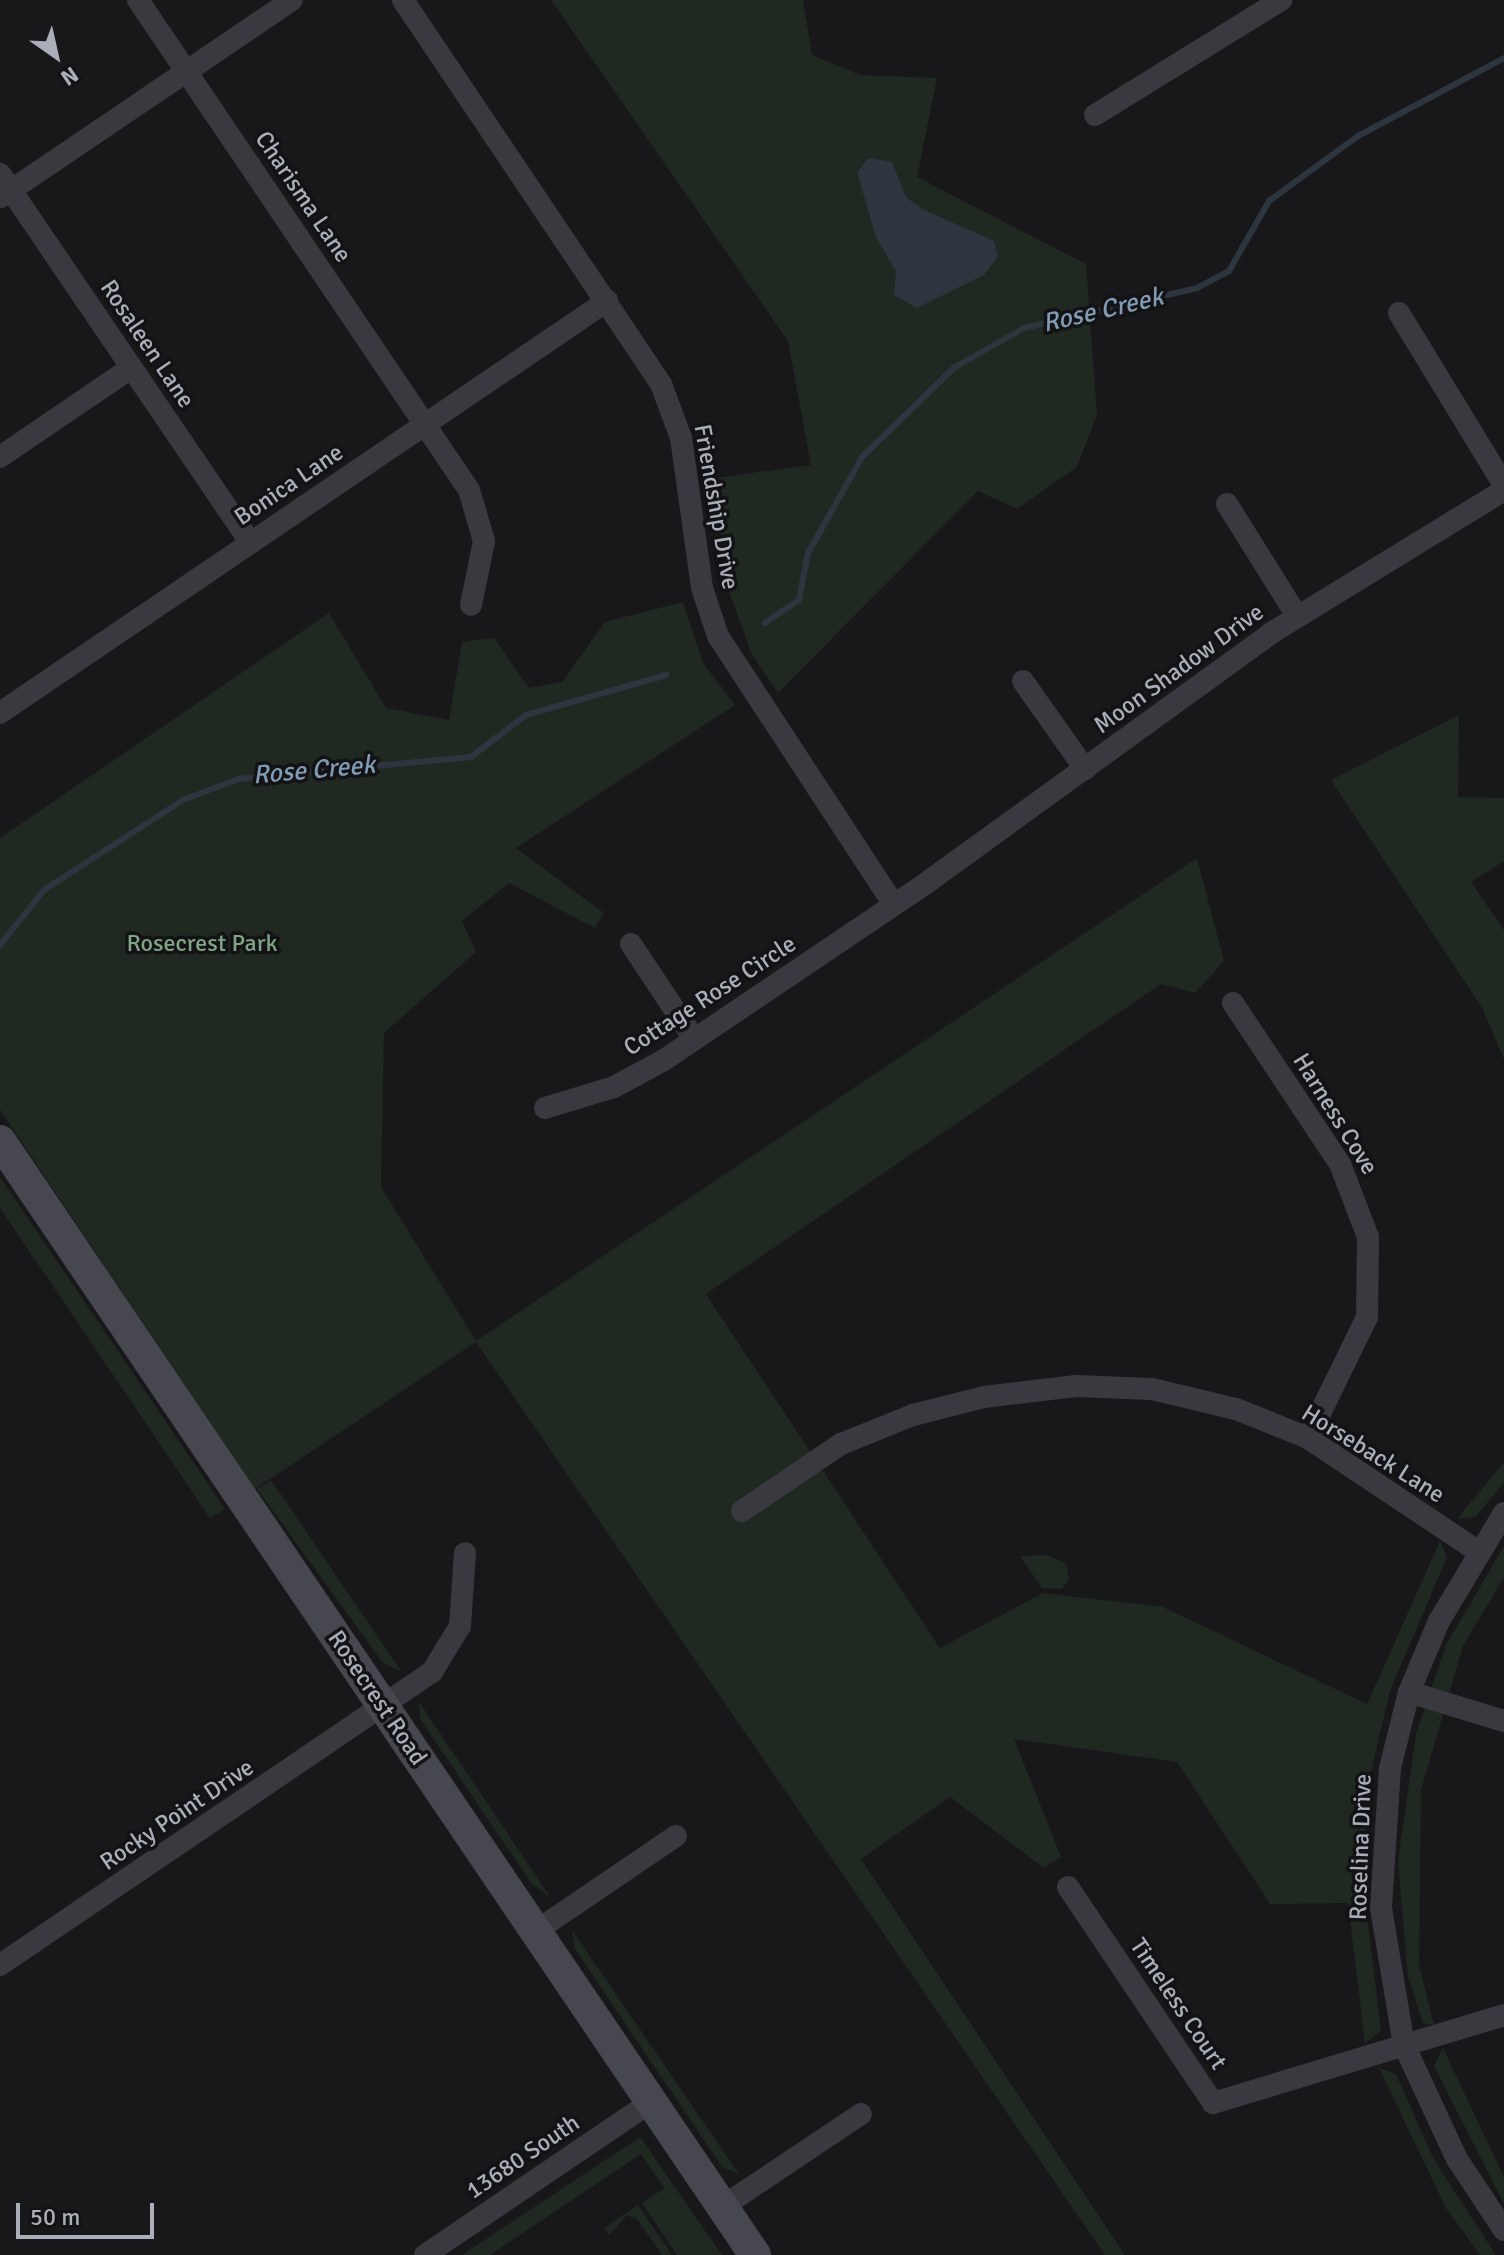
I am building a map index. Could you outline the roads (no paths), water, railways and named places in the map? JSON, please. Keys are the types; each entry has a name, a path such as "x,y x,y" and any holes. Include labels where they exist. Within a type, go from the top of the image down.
{"main road":[{"name":"Rosecrest Road","path":"0,1141 755,2255"}],"street":[{"name":"Charisma Lane","path":"138,0 469,490 481,523 484,557 471,605"},
{"path":"4,187 292,0"},
{"name":"Friendship Drive","path":"403,0 607,301 676,420 702,588 725,652 894,905"},
{"path":"1095,115 1281,0"},
{"name":"Rosaleen Lane","path":"4,187 251,543"},
{"name":"Bonica Lane","path":"0,713 607,301"},
{"path":"1399,313 1504,488"},
{"path":"0,457 131,368"},
{"name":"Moon Shadow Drive","path":"894,905 1297,616 1504,488"},
{"path":"1227,504 1297,616"},
{"path":"1023,681 1085,769"},
{"name":"Cottage Rose Circle","path":"545,1108 614,1087 694,1039 894,905"},
{"path":"631,944 694,1039"},
{"name":"Harness Cove","path":"1233,1003 1340,1164 1368,1237 1367,1317 1308,1438"},
{"name":"Horseback Lane","path":"742,1511 841,1444 984,1397 1076,1386 1152,1389 1236,1409 1308,1438 1476,1550"},
{"name":"Roselina Drive","path":"1504,1513 1476,1550 1409,1692 1390,1768 1381,1908 1404,2045 1457,2159 1504,2230"},
{"name":"Rocky Point Drive","path":"0,1965 384,1708 432,1672 454,1640 465,1599 465,1553"},
{"path":"1409,1692 1504,1721"},
{"path":"536,1931 676,1836"},
{"name":"Timeless Court","path":"1068,1887 1213,2103 1404,2045"},
{"path":"1404,2045 1504,2015"},
{"name":"13680 South","path":"425,2255 651,2102"},
{"path":"722,2207 861,2114"}],"waterway":[{"name":"Rose Creek","path":"765,623 799,600 808,553 862,457 955,367 1024,328 1197,288 1229,271 1269,201 1358,136 1504,58"},
{"name":"Rose Creek","path":"0,945 44,890 183,800 238,779 471,757 526,715 666,675"}],"park label":[{"name":"Rosecrest Park","path":"202,944"}]}
